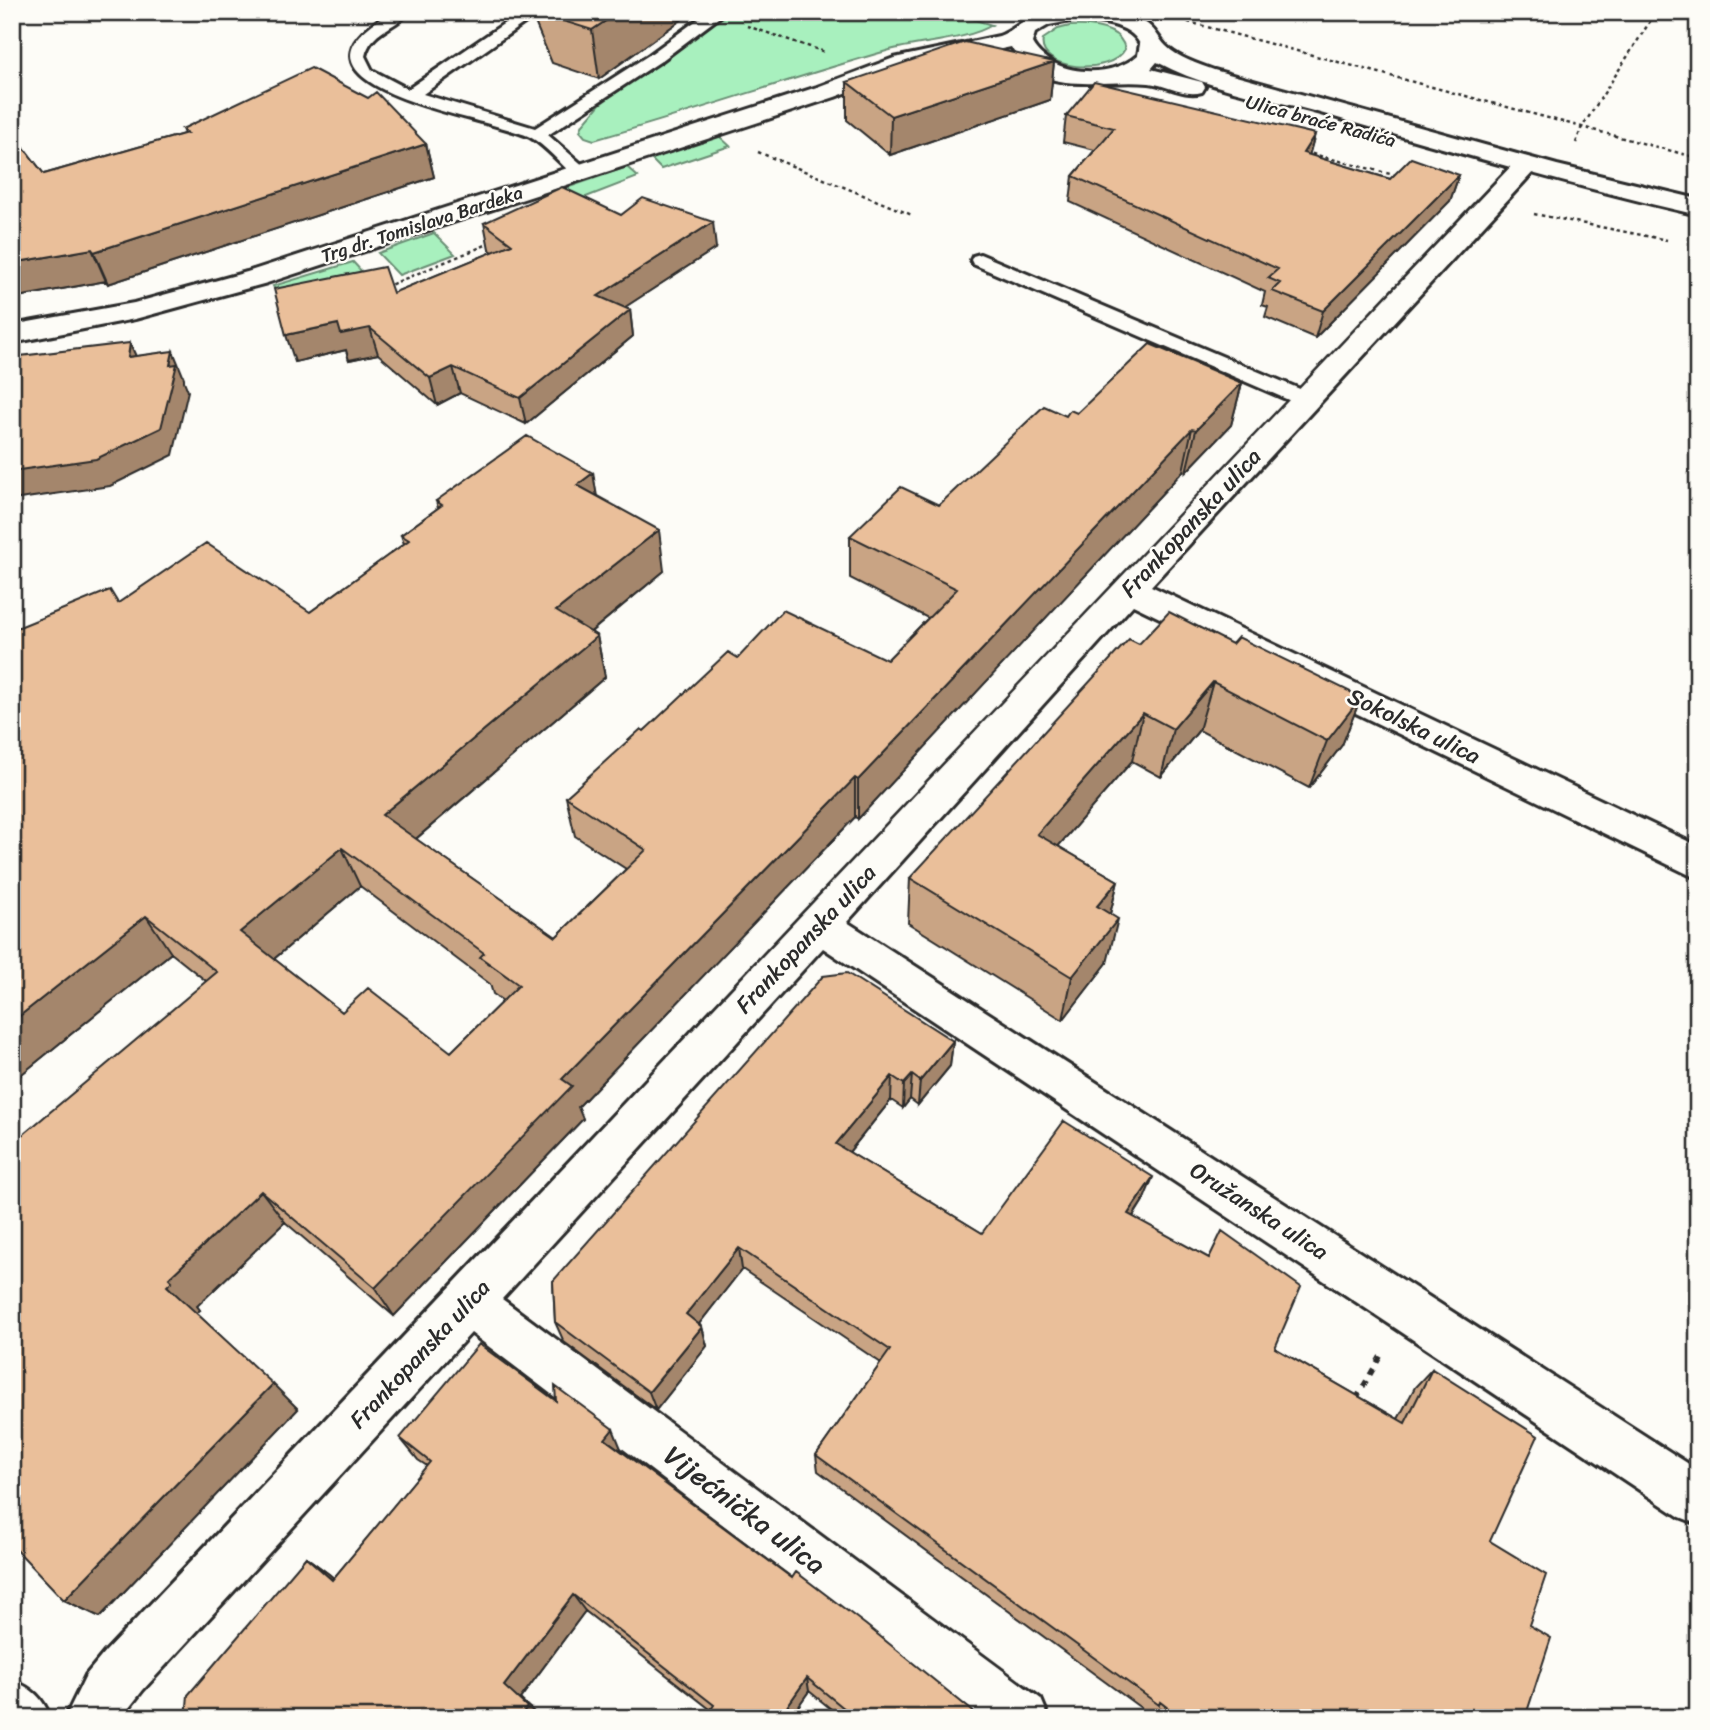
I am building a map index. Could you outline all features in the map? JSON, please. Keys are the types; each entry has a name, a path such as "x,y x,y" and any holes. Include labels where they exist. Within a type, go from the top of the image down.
{"street":[{"name":"Ulica braće Radića","path":"1077,12 1111,16 1144,29 1161,56 1202,73 1545,170"},
{"name":"Trg dr. Tomislava Bardeka","path":"12,334 126,313 268,274 826,92 877,71 1003,43 1020,36 1038,20 1077,12"},
{"path":"1116,75 1143,64 1150,55 1144,29"},
{"path":"1020,36 1019,45 1024,55 1034,64"},
{"name":"Trg dr. Tomislava Bardeka","path":"826,92 988,61 1034,64"},
{"name":"Ulica braće Radića","path":"1034,64 1051,72 1072,76 1151,76 1406,143 1545,170 1698,207"},
{"name":"Frankopanska ulica","path":"92,1718 105,1695 124,1671 820,925 1129,589 1494,201 1545,170"},
{"name":"Sokolska ulica","path":"1129,589 1698,864"},
{"name":"Oružanska ulica","path":"820,925 1698,1500"},
{"name":"Vijećnička ulica","path":"468,1302 1022,1718"},
{"path":"12,1707 24,1718"}],"lane":[{"path":"402,12 371,32 359,45 356,56 360,67 369,76 386,87 537,134 580,172"},
{"path":"410,95 532,12"},
{"path":"537,134 655,58 715,14"},
{"path":"980,260 1307,400"}],"path":[{"path":"1544,216 1545,170 1581,128 1656,12"},
{"path":"715,14 835,55"},
{"path":"1171,17 1698,158"},
{"path":"1297,150 1402,177"},
{"path":"757,152 912,215"},
{"path":"1494,201 1544,216 1672,241"},
{"path":"375,290 495,241"},
{"path":"1350,1409 1385,1349"}],"green space":[{"path":"727,12 949,12 992,25 970,34 890,50 594,140 585,137 580,131 583,124 600,104"},
{"path":"1070,26 1103,28 1117,36 1125,49 1117,58 1105,63 1076,66 1062,63 1051,58 1044,50 1043,39 1058,29"},
{"path":"719,136 730,146 661,169 651,159"},
{"path":"627,167 638,177 555,209 543,196"},
{"path":"434,233 455,254 399,275 378,253"},
{"path":"353,262 374,285 285,307 273,286"}],"building":[{"path":"543,12 619,12 592,30 544,15"},
{"path":"965,42 1054,62 891,116 847,82"},
{"path":"311,68 368,98 376,92 426,144 94,252 92,249 12,263 12,132 44,174 187,133 182,129"},
{"path":"1094,82 1315,134 1303,153 1390,179 1411,158 1459,175 1323,311 1272,291 1280,283 1268,278 1278,269 1073,176 1114,128 1066,116"},
{"path":"562,187 621,215 643,198 713,222 598,296 630,310 520,398 453,367 430,378 370,328 341,334 338,324 286,335 274,289 384,267 393,293 512,244 484,223"},
{"path":"130,343 128,357 173,351 170,365 177,364 161,428 96,459 12,471 12,357"},
{"path":"1150,344 1242,383 1196,430 1192,429 858,780 855,778 562,1079 572,1086 375,1288 261,1191 169,1278 172,1281 167,1286 273,1384 64,1600 12,1545 12,1144 217,972 146,916 12,1022 12,630 110,590 118,603 206,543 310,612 409,540 401,535 442,505 436,501 527,436 593,473 577,485 659,530 556,611 597,636 382,815 556,937 646,850 566,797 641,729 644,731 728,652 738,658 783,610 887,660 957,589 850,536 901,487 939,505 1044,406 1066,416 1070,410 1077,413","holes":["342,848 484,953 480,957 519,985 451,1052 368,988 342,1012 240,932"]},
{"path":"1169,612 1232,644 1238,637 1361,697 1327,741 1213,682 1173,729 1143,713 1037,834 1118,881 1097,906 1118,919 1072,977 910,878 1129,639 1139,644"},
{"path":"847,973 953,1041 920,1081 912,1075 904,1084 892,1076 836,1144 982,1233 1064,1121 1153,1177 1128,1214 1209,1258 1222,1231 1301,1287 1275,1348 1405,1423 1432,1369 1538,1436 1490,1541 1546,1575 1529,1625 1551,1638 1525,1718 1181,1718 1160,1702 1159,1705 816,1455 890,1350 739,1248 686,1314 702,1327 649,1392 555,1322 553,1281 823,976"},
{"path":"479,1344 556,1401 555,1386 613,1429 605,1439 792,1578 796,1572 981,1718 856,1718 807,1678 779,1718 705,1718 714,1705 573,1595 504,1686 527,1707 519,1718 186,1718 188,1695 306,1557 332,1580 430,1462 400,1438"}]}
